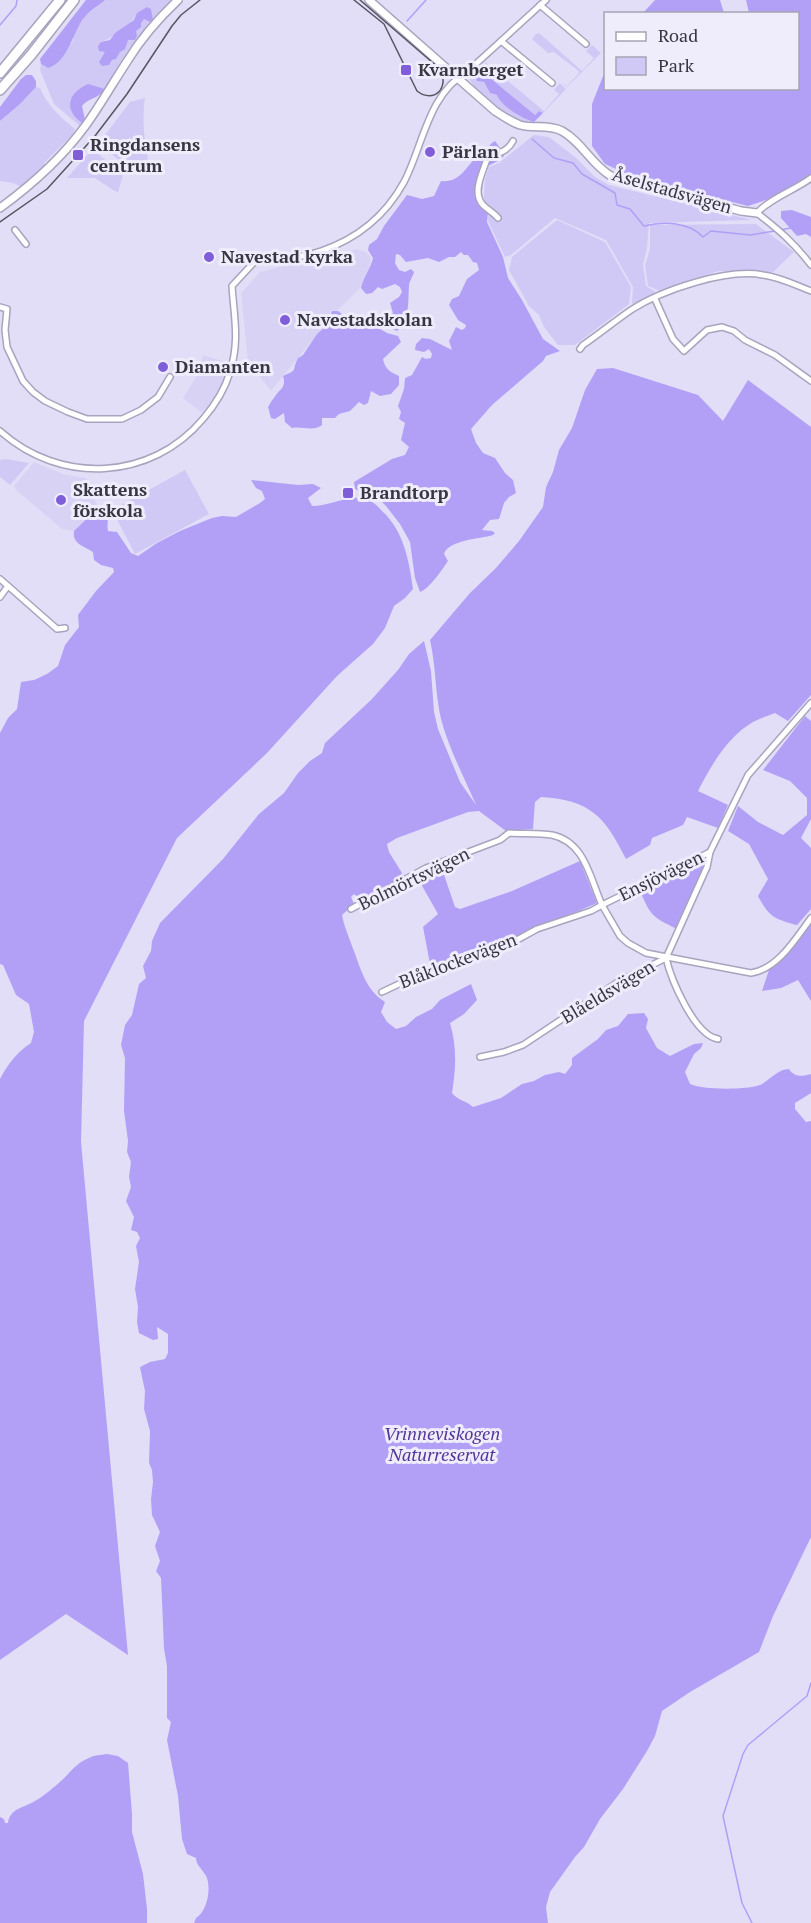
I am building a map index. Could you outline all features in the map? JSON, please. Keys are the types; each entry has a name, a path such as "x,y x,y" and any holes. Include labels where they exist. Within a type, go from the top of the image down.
{"highway":[{"path":"0,73 60,0"},
{"path":"0,90 74,0"}],"street":[{"path":"0,208 33,183 70,145 98,109 141,41 178,0"},
{"name":"Åselstadsvägen","path":"369,0 495,111 522,126 543,125 564,132 611,176 741,211 757,213 763,206 811,178"},
{"path":"0,431 37,456 57,463 85,468 135,465 177,445 195,429 215,404 231,371 237,323 232,287 258,258 290,257 323,250 351,237 382,214 404,182 441,97 458,77 546,0"},
{"path":"540,5 586,44"},
{"path":"501,41 552,83"},
{"path":"498,218 483,204 478,188 488,156 499,154 513,141"},
{"path":"757,213 787,236 811,265"},
{"path":"15,230 26,244"},
{"path":"580,350 583,345 632,309 655,298 722,275 761,274 780,278 811,291"},
{"path":"655,298 673,339 684,351 707,330 722,327 734,331 745,340 774,355 811,381"},
{"path":"0,307 7,309 5,330 7,347 23,381 45,401 68,412 87,419 122,419 141,410 158,397 170,377"},
{"path":"0,579 57,629 65,628"},
{"path":"0,597 8,586"},
{"name":"Ensjövägen","path":"509,833 551,835 569,841 584,860 602,905 710,852 748,775 811,703"},
{"name":"Bolmörtsvägen","path":"351,909 426,868 500,840 509,833"},
{"name":"Blåeldsvägen","path":"480,1057 523,1045 618,982 666,958 707,867 710,852"},
{"path":"602,905 615,930 628,943 646,953 751,973 760,972 778,959 811,918"},
{"name":"Blåklockevägen","path":"382,992 435,967 506,946 537,929 591,911 602,905"},
{"path":"666,958 677,991 696,1021 708,1035 718,1039"}],"shaded area":[{"name":"Navestadskolan","path":"356,249 366,252 371,258 369,269 360,288 338,310 331,311 325,325 271,391 248,362 241,293 260,272 284,266 316,263"},
{"path":"203,355 229,363 215,398 201,412 183,398 196,377"},
{"name":"Skattens förskola","path":"34,462 63,474 86,478 92,496 99,507 74,531 62,529 16,490 14,486"}],"green space":[{"path":"86,0 105,0 83,19 65,54 55,65 48,68 41,64 40,59"},
{"path":"105,0 171,0 153,19 151,9 137,13 122,30 101,42 105,52 112,60 116,59 144,18 150,22 129,49 105,89 90,85 70,100 73,113 82,123 80,126 54,104 40,70 41,64 48,68 72,43 75,32 84,17"},
{"path":"655,0 720,0 724,12 644,12"},
{"path":"746,0 811,0 811,175 769,199 748,206 636,178 605,164 592,146 592,104 604,74 604,90 799,90 799,12 749,12"},
{"path":"147,7 151,9 153,19 150,22 144,19 141,27 136,31 135,40 128,40 125,49 116,59 112,60 109,65 102,66 99,62 105,52 99,51 98,46 101,42 110,40 115,33 134,20 137,13"},
{"path":"539,33 582,71 594,58 586,51 592,45 601,53 567,87 560,81 567,86 580,72 554,52 548,53 532,39"},
{"path":"485,62 544,111 559,94 554,90 560,83 566,89 543,113 539,111 535,115 482,72 486,67"},
{"path":"478,68 535,115 539,111 543,113 534,122 513,112 497,95 490,93 484,82 477,81 473,73"},
{"path":"473,73 477,81 484,82 490,93 497,95 529,121 536,120 529,122 522,122 502,110 473,85 470,80"},
{"path":"26,75 32,75 36,81 36,87 0,121 0,107"},
{"path":"88,84 105,89 82,106 85,120 82,123 72,112 70,102 76,92"},
{"path":"36,87 40,88 54,110 75,129 72,135 44,163 46,166 22,187 0,181 0,121"},
{"path":"145,98 144,129 148,159 128,168 99,143 130,102"},
{"path":"534,135 549,137 575,157 595,177 609,185 752,220 649,223 643,265 646,286 657,293 632,304 633,287 606,240 555,218 511,255 505,257 488,221 489,211 484,198 485,179 489,167 499,163"},
{"path":"495,141 504,156 488,166 483,179 481,204 488,212 487,222 503,257 508,278 543,339 560,351 546,356 492,405 471,429 483,453 495,458 513,480 516,493 504,503 499,519 490,520 482,530 495,533 458,543 447,549 444,554 448,561 431,583 420,592 415,578 410,542 400,524 377,497 355,489 354,482 392,459 405,455 409,447 401,440 405,423 399,419 401,412 398,406 405,378 412,375 422,357 431,358 432,354 429,349 424,352 415,350 416,344 422,338 430,339 452,350 449,341 456,327 462,330 466,325 458,320 449,305 452,299 459,296 467,279 479,270 477,263 461,252 455,257 439,262 428,258 406,262 396,254 395,263 399,270 405,272 411,269 414,272 409,284 406,316 397,331 383,320 384,317 393,313 390,303 399,297 402,292 400,287 395,284 382,289 378,287 372,293 366,294 361,288 373,258 368,250 369,245 377,239 407,195 422,199 434,196 441,181 453,180"},
{"path":"90,152 96,152 123,175 118,192 95,178 67,178"},
{"path":"792,210 811,217 811,237 806,234 797,236 781,218 781,211"},
{"path":"557,220 605,242 631,287 629,304 575,345 558,345 544,327 539,315 529,306 509,270 512,257"},
{"path":"756,224 794,252 773,272 719,271 660,291 648,286 645,265 650,249 650,225"},
{"path":"332,311 338,311 347,318 352,316 366,326 375,326 398,336 401,342 383,359 388,370 399,376 399,385 391,394 380,396 371,391 368,403 364,405 359,402 350,411 339,414 335,418 322,418 322,425 319,427 292,428 285,422 284,413 275,419 271,418 268,407 283,386 283,376 293,371 298,358 326,326"},
{"name":"Vrinneviskogen Naturreservat","path":"613,368 698,395 723,421 748,380 811,427 811,695 788,721 775,713 756,721 735,736 721,753 698,791 728,805 718,828 687,817 683,825 652,838 650,845 626,859 603,822 594,813 572,802 541,797 535,802 533,829 506,831 479,811 468,812 397,838 387,844 389,852 402,873 398,879 362,900 354,894 351,897 354,904 342,915 364,977 378,997 385,1002 381,1012 387,1022 396,1029 406,1026 416,1017 432,1009 440,1000 471,984 477,1000 464,1014 450,1023 455,1058 452,1093 473,1107 501,1098 522,1084 545,1075 559,1072 565,1074 572,1065 572,1058 598,1039 606,1030 618,1026 628,1014 644,1013 648,1019 646,1028 657,1048 670,1056 694,1044 703,1043 694,1054 685,1072 690,1084 696,1086 725,1089 754,1087 781,1071 789,1069 798,1076 811,1074 811,1093 795,1103 795,1109 806,1122 811,1121 811,1537 773,1616 759,1652 662,1711 655,1736 647,1751 623,1789 600,1819 584,1847 550,1892 546,1907 548,1923 194,1923 205,1906 208,1883 196,1858 187,1854 182,1839 178,1796 167,1740 171,1722 167,1718 167,1667 161,1578 156,1571 160,1561 155,1546 160,1532 152,1515 150,1431 144,1409 145,1391 140,1367 165,1359 168,1353 168,1334 157,1327 158,1339 153,1340 139,1333 137,1322 138,1307 135,1289 139,1262 136,1246 140,1238 137,1232 131,1230 134,1217 126,1201 131,1187 129,1177 131,1162 127,1152 128,1141 124,1111 125,1058 121,1045 125,1025 132,1015 139,984 146,978 143,966 151,951 152,941 160,923 223,859 259,814 284,793 298,773 322,753 325,743 371,700 409,654 424,641 431,671 434,712 438,729 460,782 476,805 444,730 430,640 519,541 543,507 546,487 559,450 572,428 585,390 597,369"},
{"path":"0,460 29,463 10,485 0,477"},
{"path":"185,470 209,514 135,554 112,510"},
{"path":"251,480 298,485 313,484 321,488 308,498 312,506 354,498 363,498 373,503 396,528 407,557 413,589 394,606 385,628 373,644 337,676 267,753 177,838 84,1021 81,1142 128,1655 66,1614 0,1660 0,1079 13,1059 31,1043 34,1032 29,1004 16,995 3,965 0,964 0,733 8,718 17,709 21,682 34,680 58,666 65,645 79,627 78,615 114,572 113,568 101,565 94,560 93,552 77,542 74,531 100,506 106,506 108,531 117,532 131,553 138,556 180,531 212,518 236,517 260,503 265,499 262,491 256,488"},
{"path":"805,716 811,721 811,819 801,838 811,848 811,909 797,925 778,919 766,909 758,896 768,879 749,844 728,831 738,806 758,822 783,835 807,815 807,798 790,781 763,770"},
{"path":"703,859 706,863 677,929 652,914 639,889"},
{"path":"580,861 597,903 495,945 430,964 423,927 438,914 417,877 441,866 455,907 460,909 512,891"},
{"path":"811,923 811,1001 798,980 781,988 762,991 769,970 779,962"},
{"path":"107,1754 118,1756 128,1763 132,1832 143,1874 147,1923 0,1923 0,1817 8,1823 15,1811 45,1794 80,1763 93,1756"}],"waterway":[{"path":"0,25 16,6 17,0"},
{"path":"407,21 426,0"},
{"path":"532,139 554,158 573,163 582,174 615,193 617,205 630,209 644,226 676,224 691,228 703,237 711,231 750,235 775,231"},
{"path":"780,230 801,226 811,230"},
{"path":"752,1923 742,1903 723,1816 748,1745 807,1696 811,1683"}],"tram line":[{"path":"0,222 47,189 95,136 127,94 172,26 181,15 200,0"},
{"path":"354,0 384,24 417,91 429,96 439,92 443,82 440,69 360,0"}],"place":[{"name":"Kvarnberget","path":"406,70"},
{"name":"Pärlan","path":"430,152"},
{"name":"Ringdansens centrum","path":"78,155"},
{"name":"Navestad kyrka","path":"209,257"},
{"name":"Navestadskolan","path":"285,320"},
{"name":"Diamanten","path":"163,367"},
{"name":"Brandtorp","path":"348,493"},
{"name":"Skattens förskola","path":"61,500"}]}
